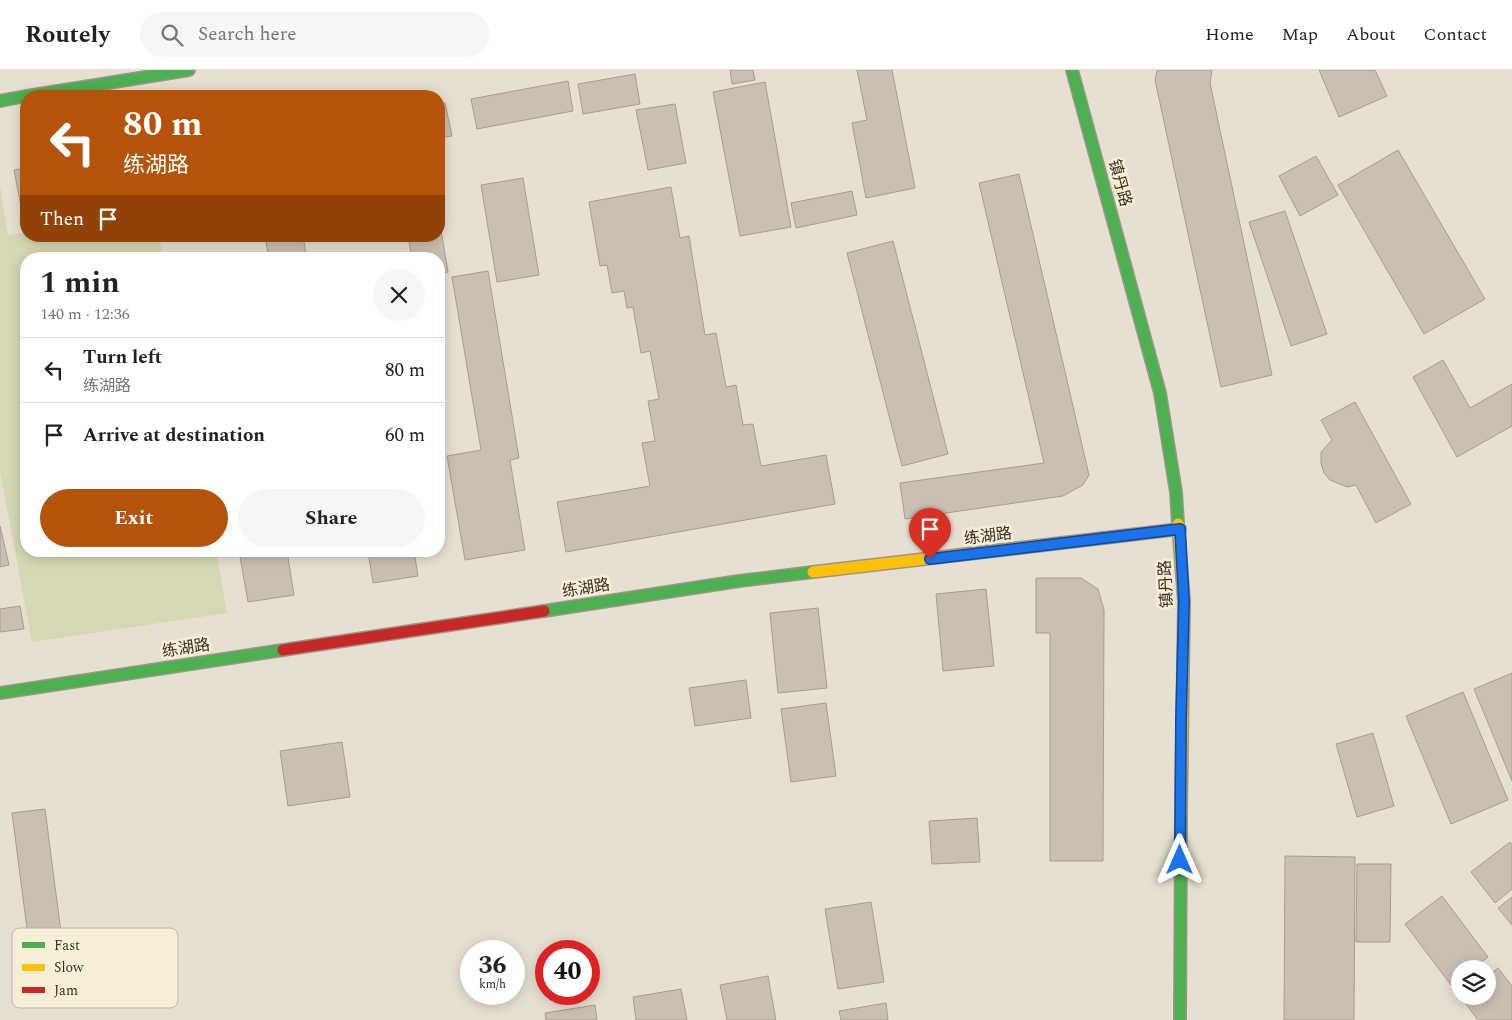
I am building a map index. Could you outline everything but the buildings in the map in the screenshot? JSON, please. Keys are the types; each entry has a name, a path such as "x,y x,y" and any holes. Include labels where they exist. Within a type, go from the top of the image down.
{"street":[{"path":"64,90 189,70"},
{"name":"镇丹路","path":"1072,70 1160,393 1176,492 1184,601 1181,720 1180,1020"},
{"path":"0,101 20,97"},
{"name":"练湖路","path":"0,693 739,581 1180,529"}],"green space":[{"path":"0,186 8,235 20,233 20,242 160,242 162,252 20,252 20,557 217,557 227,613 32,642 0,471"}],"traffic: fast":[{"path":"64,90 189,70"},
{"path":"1072,70 1160,393 1176,492 1178,524"},
{"path":"0,101 20,97"},
{"path":"544,611 739,581 813,572"},
{"path":"0,693 283,650"},
{"path":"1180,1020 1181,814"}],"traffic: slow":[{"path":"1178,524 1184,601 1181,814"},
{"path":"813,572 1036,546"}],"traffic: jam":[{"path":"1036,546 1180,529"},
{"path":"283,650 544,611"}],"route":[{"path":"930,559 1180,529 1184,601 1180,860"}]}
